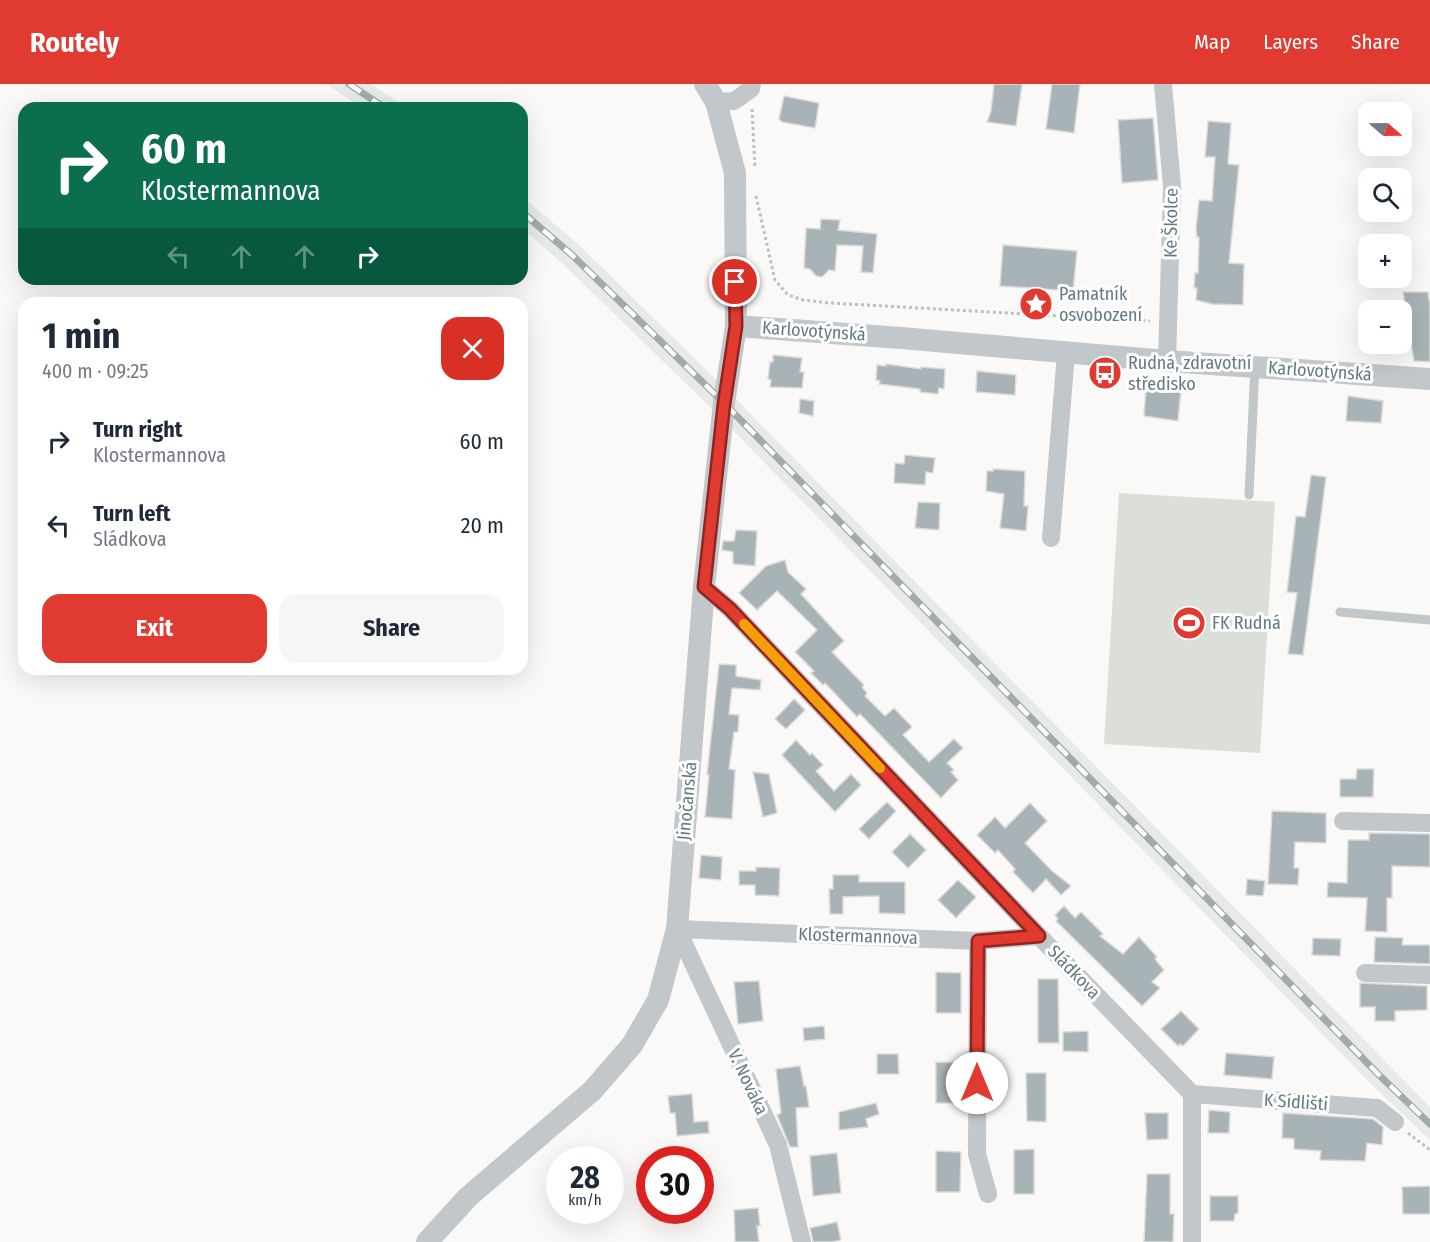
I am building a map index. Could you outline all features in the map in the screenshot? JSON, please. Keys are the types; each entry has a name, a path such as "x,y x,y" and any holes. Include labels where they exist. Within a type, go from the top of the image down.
{"street":[{"name":"Ke Školce","path":"1163,84 1172,186 1167,361"},
{"path":"711,93 734,101 752,87"},
{"name":"Karlovotýnská","path":"711,93 735,173 736,326 1167,361 1430,379"},
{"name":"Jinočanská","path":"427,1242 468,1197 592,1091 632,1045 658,1000 677,929 704,587 724,404 736,326"},
{"path":"1051,538 1066,353"},
{"name":"Sládkova","path":"704,587 730,609 1039,936 1192,1094"},
{"path":"1343,821 1430,822"},
{"name":"Klostermannova","path":"677,929 978,941 1039,936"},
{"name":"V. Nováka","path":"677,929 778,1145 802,1242"},
{"path":"978,941 976,1154 988,1194"},
{"path":"1365,973 1430,975"},
{"path":"1192,1094 1192,1242"},
{"name":"K Sídlišti","path":"1192,1094 1377,1108 1395,1122"}],"lane":[{"path":"1249,495 1255,366"},
{"path":"1340,612 1430,620"}],"path":[{"path":"752,87 755,168"},
{"path":"756,191 775,280 788,295 803,300 1169,322"},
{"path":"1395,1122 1430,1150"}],"shaded area":[{"path":"326,84 371,84 398,102 353,102"},
{"path":"528,201 580,246 732,395 1430,1107 1430,1140 1371,1084 715,412 563,264 528,233"},
{"name":"FK Rudná","path":"1119,493 1275,502 1260,753 1104,744"}],"building":[{"path":"994,84 1022,84 1016,126 987,122 991,111"},
{"path":"1052,84 1080,84 1074,133 1046,129"},
{"path":"784,96 819,103 815,128 782,122 779,119"},
{"path":"1153,118 1158,180 1122,183 1118,120"},
{"path":"1208,121 1231,123 1228,164 1239,165 1229,263 1244,264 1243,305 1212,304 1196,300 1197,288 1194,288 1195,273 1198,273 1199,237 1197,237 1196,229 1199,200 1212,201 1215,157 1205,157"},
{"path":"821,219 840,220 838,230 877,234 873,273 861,272 863,246 837,245 835,271 829,270 822,277 804,268 806,228 820,229"},
{"path":"1003,245 1077,251 1073,291 1000,286"},
{"path":"1403,292 1428,292 1430,362 1414,361 1412,300 1404,300"},
{"path":"773,355 802,358 800,372 804,372 802,388 770,387 771,380 768,379"},
{"path":"886,364 921,369 921,367 945,369 944,389 939,388 938,394 920,392 920,389 879,384 880,381 876,380 877,365 886,366"},
{"path":"977,371 1016,375 1015,395 976,392"},
{"path":"1156,385 1172,386 1172,389 1181,390 1178,421 1144,416 1146,388 1156,388"},
{"path":"1348,396 1383,401 1381,423 1346,421"},
{"path":"800,399 814,401 813,416 799,413"},
{"path":"905,455 935,458 933,473 926,472 925,485 894,483 895,463 904,464"},
{"path":"993,469 1025,471 1024,506 1028,506 1026,531 1000,528 1004,494 986,491 987,471 993,471"},
{"path":"1311,475 1326,477 1303,655 1288,654 1297,593 1287,592 1296,516 1305,517"},
{"path":"918,502 940,503 939,530 915,528"},
{"path":"736,530 757,531 755,566 733,564 733,552 722,550 723,541 734,541"},
{"path":"785,560 788,572 806,589 801,594 844,641 832,652 864,685 862,687 867,693 865,696 885,716 894,708 912,727 903,735 929,762 954,739 963,748 947,763 954,770 951,772 958,780 941,798 860,714 857,717 825,683 823,685 811,673 814,671 795,652 817,630 777,591 757,610 739,593 766,566"},
{"path":"719,664 736,665 736,676 761,680 760,690 732,688 729,714 739,715 738,732 734,732 729,769 735,770 732,819 705,817 709,775 707,775"},
{"path":"794,699 805,710 786,729 775,719"},
{"path":"796,740 823,765 816,771 834,791 851,774 861,785 835,812 782,755"},
{"path":"1357,769 1374,769 1373,797 1340,797 1340,779 1356,779"},
{"path":"753,772 769,774 777,813 763,817"},
{"path":"887,802 896,811 869,839 859,829"},
{"path":"1030,803 1047,821 1025,843 1052,871 1071,886 1061,895 1046,879 1033,893 1013,872 1015,869 998,850 995,853 977,835 995,817 1005,828"},
{"path":"1272,811 1326,813 1326,843 1295,842 1294,868 1299,868 1298,885 1268,884"},
{"path":"1369,833 1430,834 1430,867 1392,866 1392,898 1387,898 1387,932 1365,931 1367,898 1327,897 1328,882 1347,883 1348,840 1369,840"},
{"path":"910,834 926,850 908,868 892,852"},
{"path":"701,855 722,857 721,880 699,878"},
{"path":"756,867 780,868 779,896 755,895 755,885 739,885 739,871 756,871"},
{"path":"833,875 859,875 859,882 905,882 905,914 879,913 879,896 843,897 843,914 830,914 829,889 833,889"},
{"path":"1247,879 1265,881 1263,896 1246,895"},
{"path":"958,880 976,897 956,918 938,900"},
{"path":"1064,906 1075,918 1081,912 1103,934 1100,936 1123,954 1139,937 1157,957 1155,959 1164,970 1152,982 1160,988 1142,1006 1056,921 1058,919 1055,915"},
{"path":"1375,937 1403,938 1402,945 1430,945 1430,964 1374,962"},
{"path":"1313,938 1341,939 1340,956 1312,955"},
{"path":"936,972 961,973 961,1013 936,1013"},
{"path":"1038,979 1058,979 1059,1043 1038,1043"},
{"path":"759,981 763,1021 738,1024 734,982"},
{"path":"1360,983 1427,986 1427,1010 1395,1011 1395,1021 1375,1021 1375,1007 1360,1007"},
{"path":"1181,1011 1199,1029 1183,1046 1180,1044 1178,1046 1161,1029"},
{"path":"824,1026 825,1039 804,1041 803,1028"},
{"path":"1088,1031 1088,1052 1063,1051 1063,1032"},
{"path":"1226,1053 1274,1057 1272,1079 1224,1075"},
{"path":"877,1054 898,1054 899,1074 877,1074"},
{"path":"936,1062 961,1063 960,1103 936,1103"},
{"path":"800,1066 809,1107 796,1108 798,1147 790,1147 777,1115 781,1113 776,1069"},
{"path":"1026,1073 1046,1073 1046,1122 1027,1121"},
{"path":"692,1094 694,1122 708,1121 709,1133 677,1136 675,1113 670,1113 668,1096"},
{"path":"876,1103 879,1114 866,1119 868,1127 839,1130 839,1112"},
{"path":"1209,1110 1230,1112 1229,1133 1208,1133"},
{"path":"1145,1113 1168,1113 1168,1139 1147,1140"},
{"path":"1283,1113 1373,1119 1383,1127 1382,1145 1367,1143 1365,1161 1320,1160 1321,1151 1294,1149 1294,1139 1282,1138"},
{"path":"1034,1149 1034,1194 1014,1194 1014,1150"},
{"path":"936,1151 961,1152 960,1192 936,1192"},
{"path":"837,1153 841,1193 813,1196 810,1156"},
{"path":"1147,1174 1170,1174 1170,1214 1174,1214 1173,1242 1144,1242"},
{"path":"1430,1186 1430,1214 1403,1214 1402,1187"},
{"path":"1210,1196 1238,1196 1238,1213 1235,1214 1234,1221 1210,1221"},
{"path":"758,1208 759,1242 735,1242 734,1210"},
{"path":"837,1222 841,1240 813,1242 810,1228"}],"railway":[{"path":"349,84 376,102"},
{"path":"528,217 572,255 724,403 1379,1075 1430,1124"}],"slow traffic":[{"path":"744,624 880,768"}],"place":[{"name":"Pamatník osvobození","path":"1036,304"},
{"name":"Rudná, zdravotní středisko","path":"1105,373"},
{"name":"FK Rudná","path":"1189,623"}],"route":[{"path":"735,282 736,326 724,404 704,587 730,609 1039,936 978,941 977,1083"}]}
